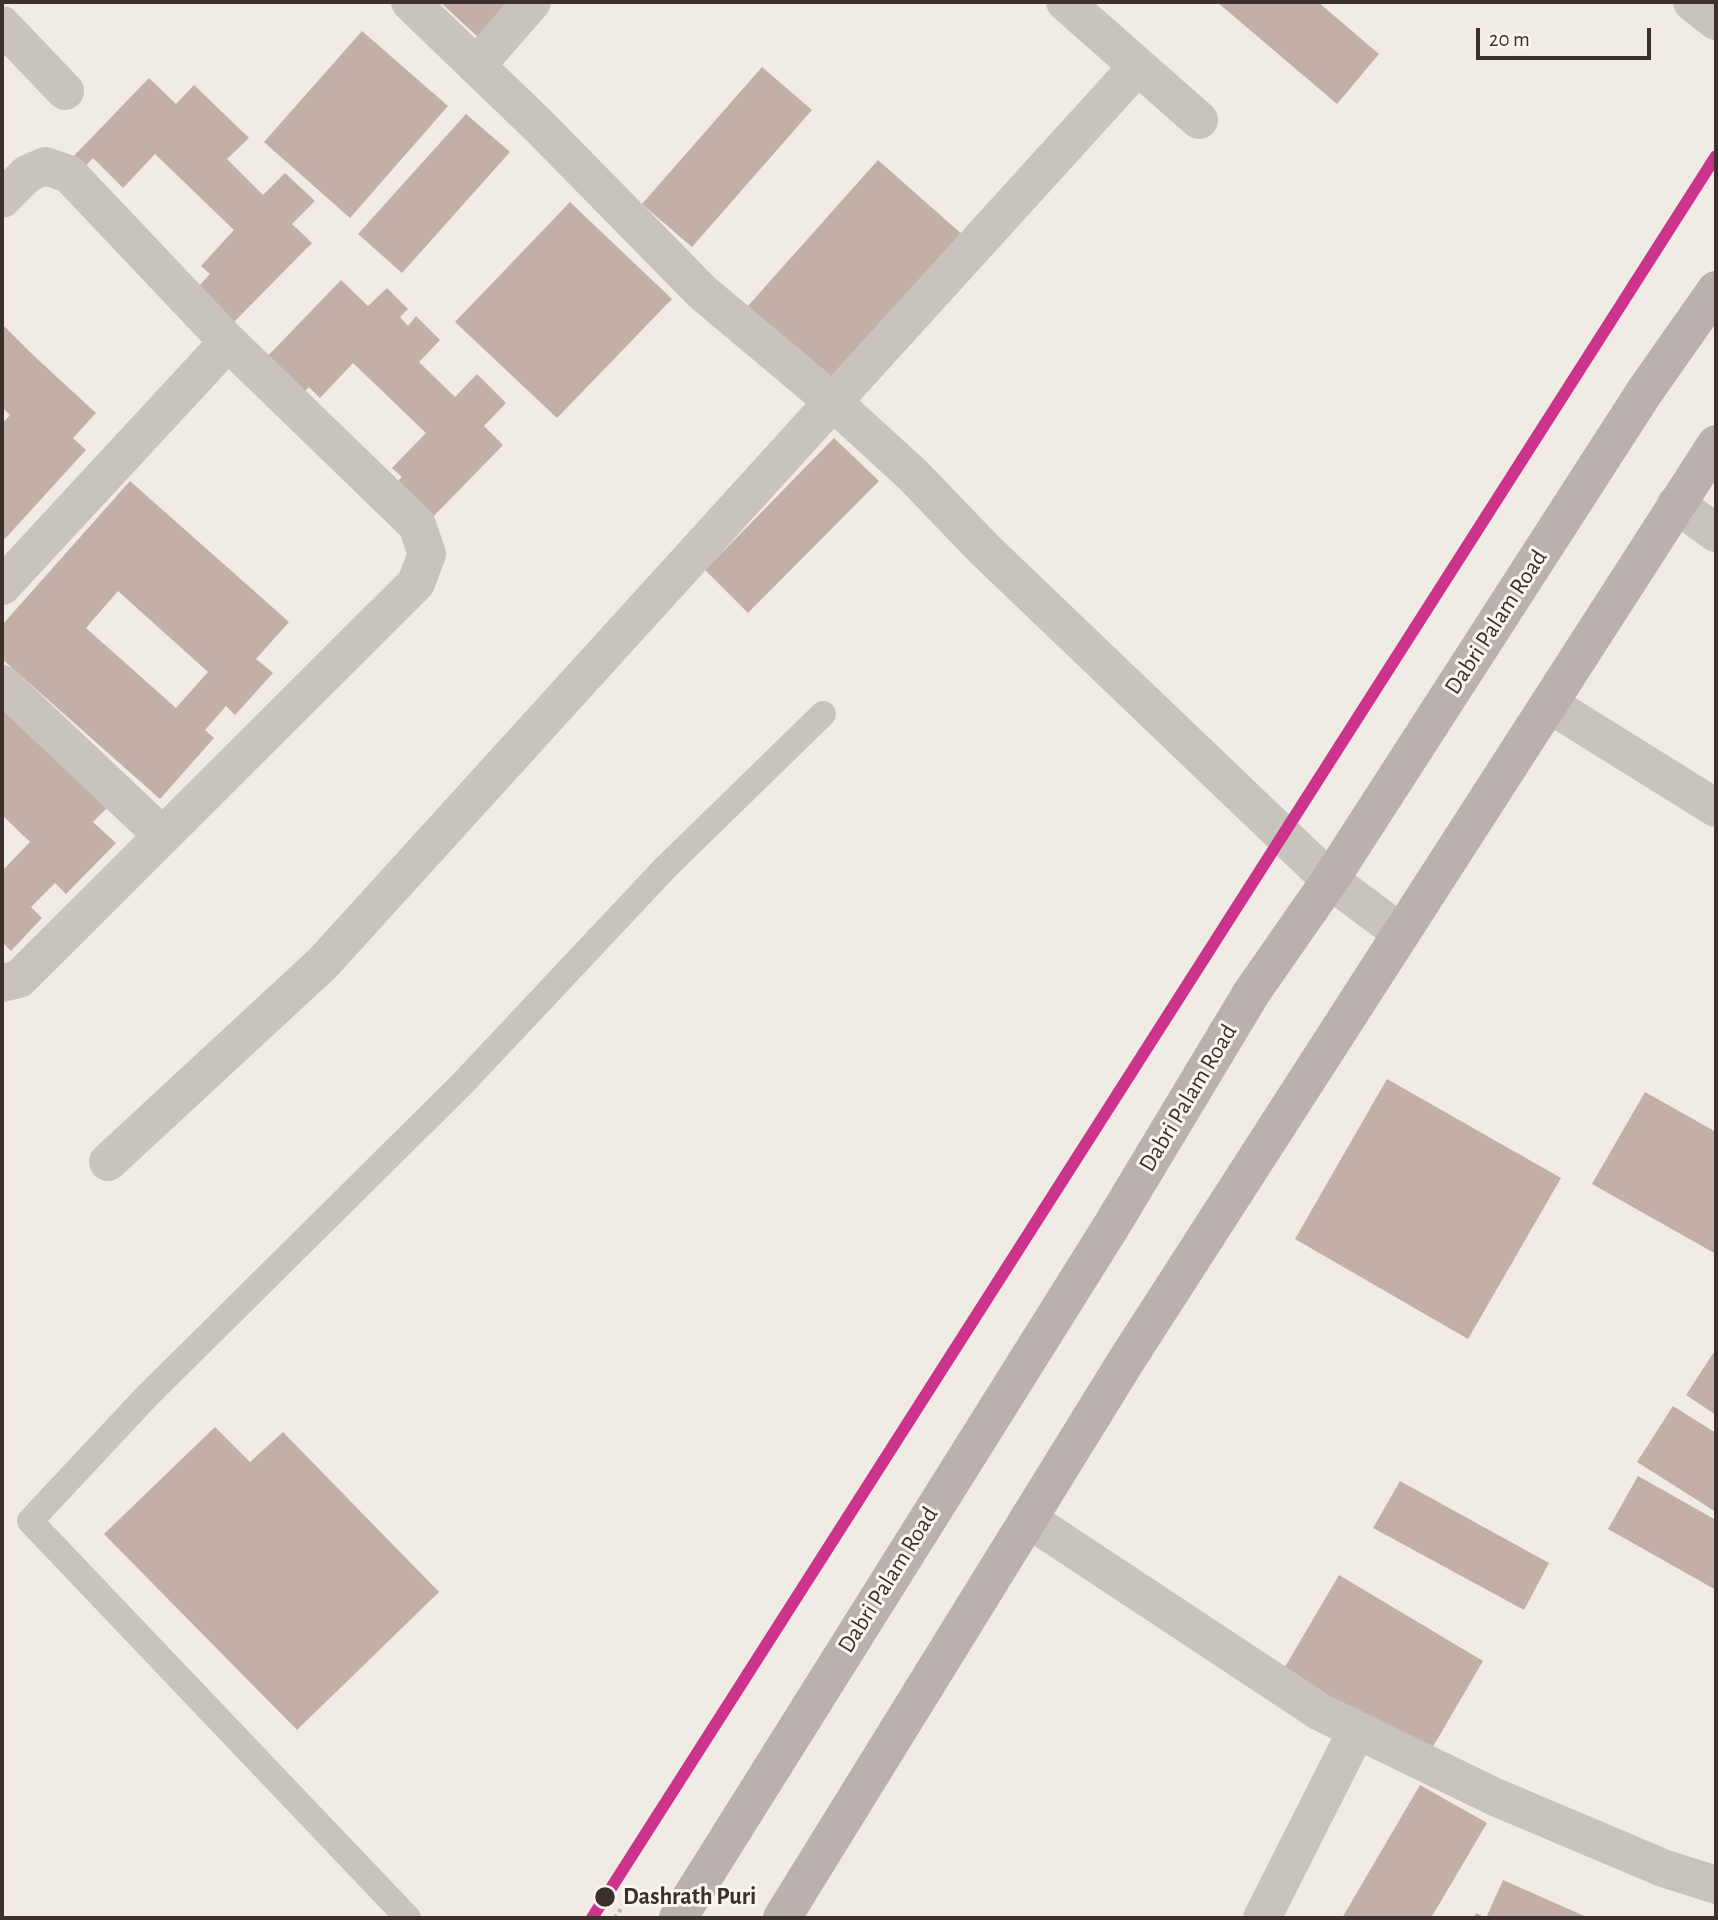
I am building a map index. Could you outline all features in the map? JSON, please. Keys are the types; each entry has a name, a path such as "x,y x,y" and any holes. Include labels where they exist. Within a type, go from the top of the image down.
{"main road":[{"name":"Dabri Palam Road","path":"678,1918 1112,1225 1252,992 1330,880 1645,391 1716,290"},
{"path":"782,1918 1126,1360 1716,443"}],"street":[{"path":"410,2 702,292 832,401 914,476 983,548 1330,880 1402,933"},
{"path":"476,66 532,2"},
{"path":"1065,2 1199,120"},
{"path":"1692,2 1716,21"},
{"path":"2,25 65,91"},
{"path":"108,1161 323,963 1138,66"},
{"path":"2,199 27,174 46,166 69,174 228,342 417,525 427,554 416,583 19,979 2,983"},
{"path":"2,586 228,342"},
{"path":"1676,504 1716,533"},
{"path":"2,684 162,835"},
{"path":"1549,704 1716,808"},
{"path":"1028,1519 1320,1712 1495,1797 1663,1868 1716,1885"},
{"path":"1262,1918 1357,1730"}],"lane":[{"path":"408,1918 30,1521 147,1396 462,1084 666,867 824,714"}],"building":[{"path":"440,2 514,2 479,38"},
{"path":"1217,2 1318,2 1379,54 1337,104"},
{"path":"362,31 448,106 350,218 264,142"},
{"path":"762,67 812,110 692,247 642,204"},
{"path":"149,78 176,104 194,85 249,138 227,159 263,195 285,173 315,201 292,224 312,243 234,322 198,287 210,274 201,266 234,230 155,154 123,188 93,158 79,173 68,162"},
{"path":"466,114 510,152 402,273 358,234"},
{"path":"878,160 965,237 835,384 747,307"},
{"path":"570,202 672,299 557,418 455,322"},
{"path":"341,280 368,306 387,288 408,309 400,317 408,326 416,316 440,340 419,362 455,397 477,374 506,403 484,426 503,445 426,524 389,489 402,477 392,468 426,433 353,363 320,398 309,387 296,400 260,364"},
{"path":"2,324 96,413 73,438 86,450 2,542 2,424 10,415 2,407"},
{"path":"834,438 879,481 748,613 705,570"},
{"path":"130,481 289,622 256,659 273,673 235,715 226,706 205,730 214,738 160,799 2,659 2,625","holes":["118,591 208,672 176,708 86,628"]},
{"path":"2,699 110,805 93,822 116,843 66,894 55,883 31,907 42,918 11,951 2,942 2,871 30,842 2,815"},
{"path":"1387,1079 1561,1178 1468,1339 1295,1239"},
{"path":"1645,1092 1716,1132 1716,1254 1592,1184"},
{"path":"1716,1349 1716,1415 1686,1395"},
{"path":"1673,1406 1716,1433 1716,1512 1637,1462"},
{"path":"215,1427 250,1462 283,1432 439,1592 297,1730 104,1534"},
{"path":"1638,1476 1716,1520 1716,1590 1608,1529"},
{"path":"1400,1481 1549,1563 1524,1610 1373,1528"},
{"path":"1339,1575 1483,1661 1427,1757 1282,1672"},
{"path":"1420,1785 1487,1823 1431,1918 1342,1918"},
{"path":"1503,1880 1589,1918 1486,1918"}],"transit line":[{"path":"592,1918 1716,156"}],"place":[{"name":"Dashrath Puri","path":"605,1897"}]}
